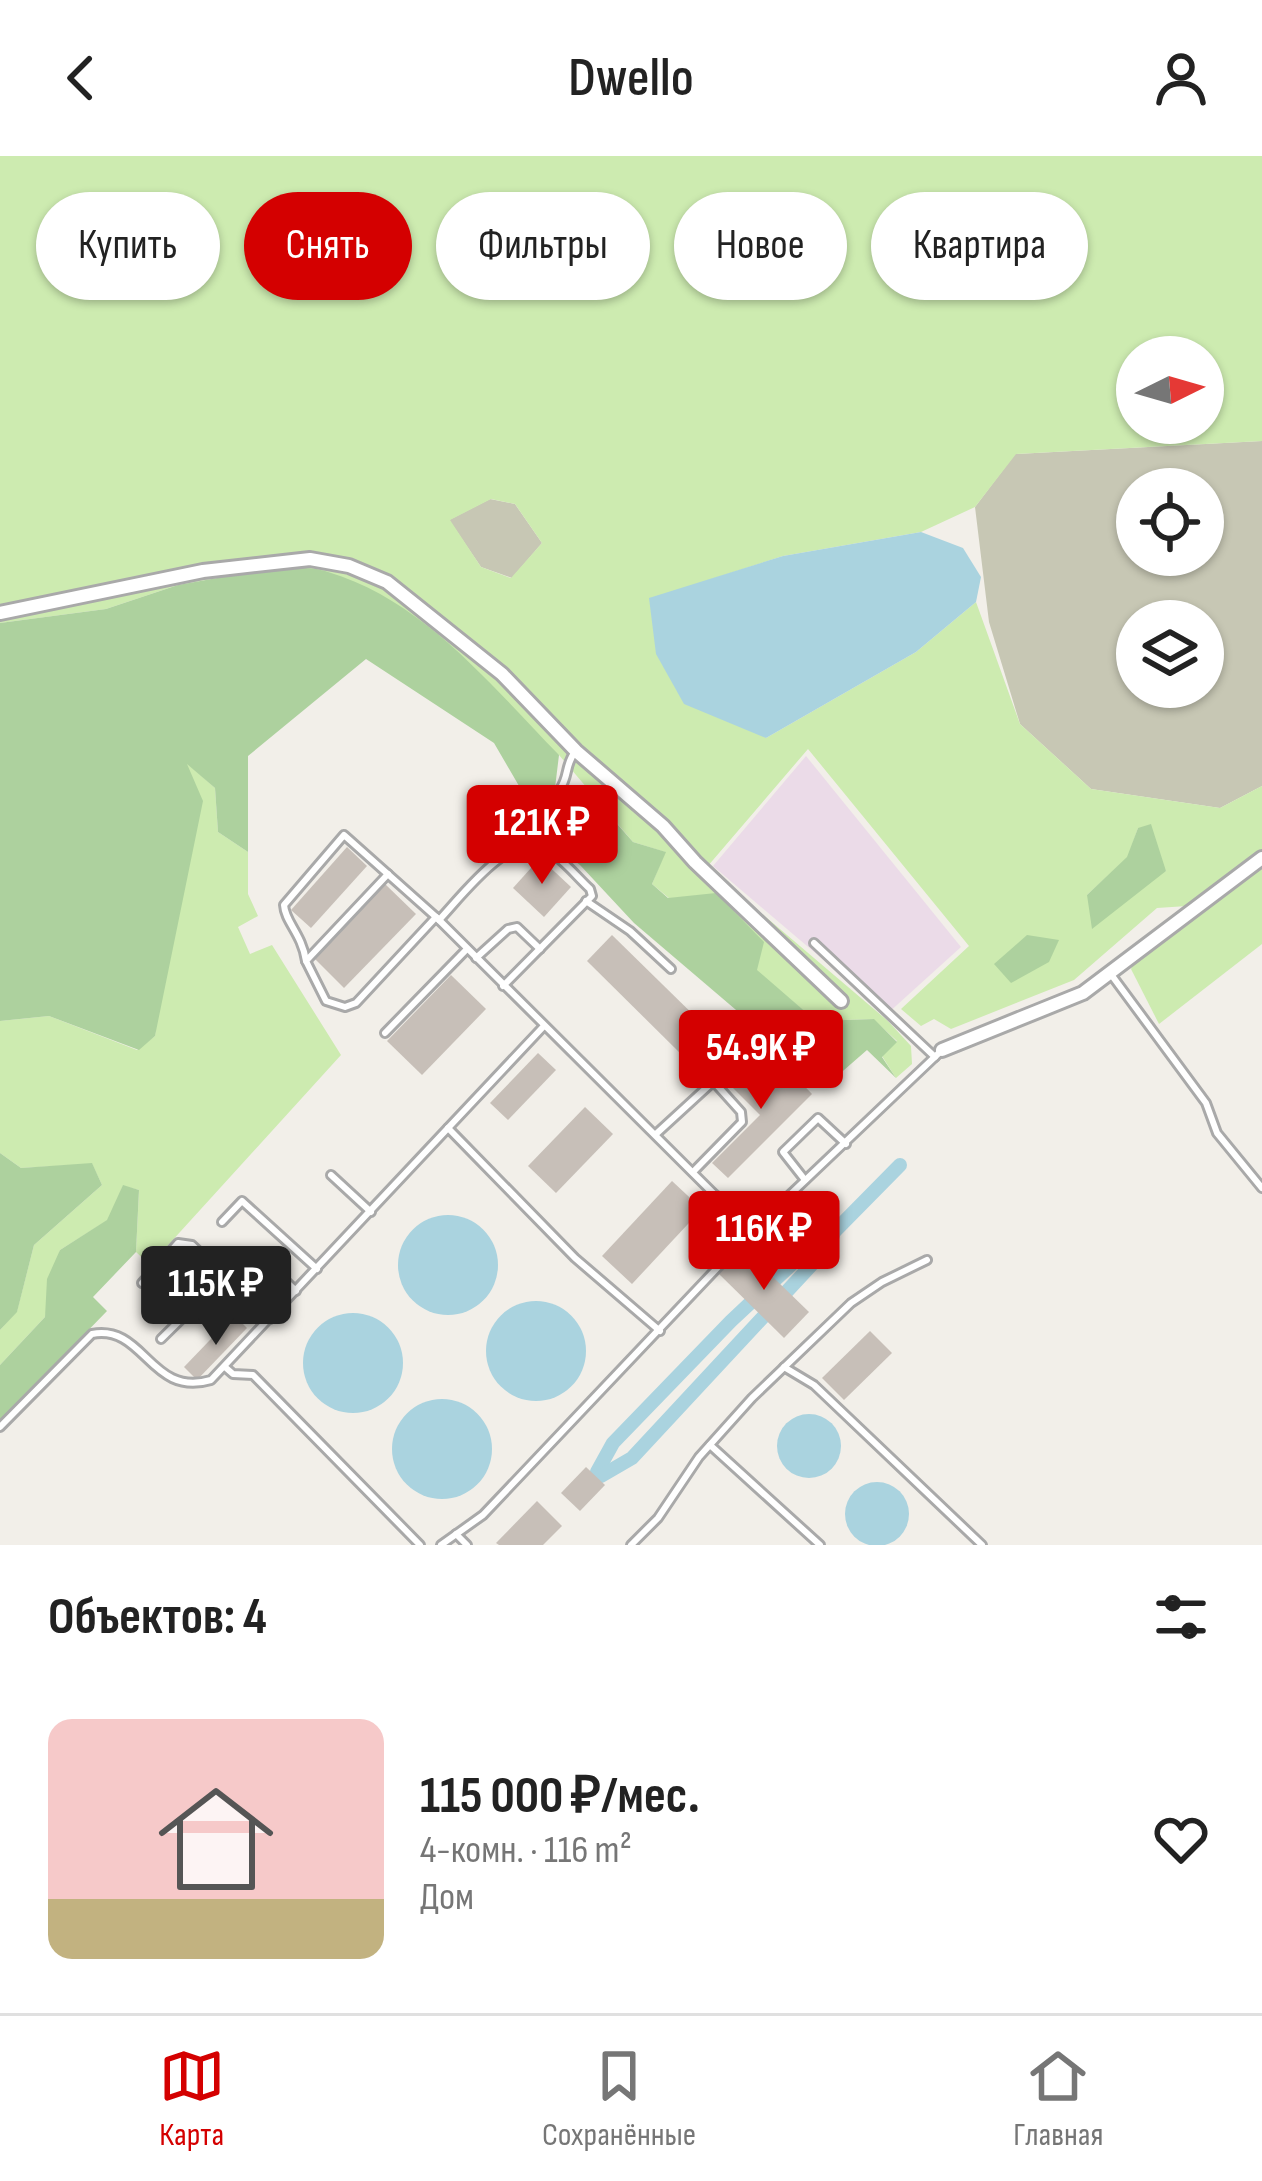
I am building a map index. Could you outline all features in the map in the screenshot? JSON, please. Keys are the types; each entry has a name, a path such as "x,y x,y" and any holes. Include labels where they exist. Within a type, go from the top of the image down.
{"street":[{"path":"0,613 203,571 310,560 350,566 387,581 502,674 576,751 663,826 694,862 841,1001"},
{"path":"939,1054 1083,993 1262,858"}],"lane":[{"path":"576,751 567,761 562,788 526,822 515,847 437,918 356,1003 345,1007 326,1001 306,961 303,941 286,916 284,905 344,835 437,918 692,1172 756,1227"},
{"path":"503,986 592,896 544,846 515,847"},
{"path":"306,961 388,874"},
{"path":"586,902 630,931 671,969"},
{"path":"476,958 508,929 518,927 540,950"},
{"path":"441,1545 483,1515 756,1227 939,1054 814,944"},
{"path":"385,1033 467,949"},
{"path":"1110,973 1206,1103 1217,1133 1262,1188"},
{"path":"0,1427 92,1334 121,1337 178,1383 211,1380 543,1027"},
{"path":"656,1134 740,1057"},
{"path":"692,1172 742,1122 741,1112 714,1082"},
{"path":"806,1181 783,1152 818,1118 846,1144"},
{"path":"448,1128 575,1258 660,1331"},
{"path":"1251,1174 1262,1168"},
{"path":"332,1175 370,1212"},
{"path":"222,1222 242,1201 317,1269"},
{"path":"142,1283 178,1243 192,1245 270,1319"},
{"path":"632,1545 658,1518 710,1445 784,1366 851,1303 927,1260"},
{"path":"272,1268 296,1292"},
{"path":"161,1339 224,1277"},
{"path":"784,1366 814,1385 982,1545"},
{"path":"225,1367 233,1374 253,1375 420,1545"},
{"path":"710,1445 820,1545"},
{"path":"456,1534 467,1545"}],"shaded area":[{"path":"1262,441 1262,786 1220,808 1091,789 1020,724 989,622 975,507 1015,454"},
{"path":"490,499 515,504 542,543 512,578 481,567 449,520"},
{"path":"806,756 961,947 887,1014 713,866"}],"green space":[{"path":"0,156 1262,156 1262,441 1224,443 1224,336 1116,336 1116,444 1205,444 1016,454 975,507 921,532 783,556 650,599 766,738 916,652 976,602 1020,724 1091,789 1220,808 1262,786 1262,851 1187,906 1157,908 1074,980 951,1029 934,1019 921,1026 901,1009 969,946 808,749 707,867 888,1021 911,1046 912,1064 896,1078 882,1056 897,1041 873,1019 816,1021 652,884 665,852 633,842 559,755 273,568 178,585 106,609 0,623","holes":["491,499 515,504 542,543 511,578 481,567 450,520","1138,828 1166,871 1087,895 1128,857"]},
{"path":"273,568 328,572 363,585 426,624 482,674 559,755 555,788 533,810 494,743 366,659 248,756 248,852 218,832 215,788 187,764 203,801 155,1036 139,1050 49,1016 0,1021 0,623 106,609 178,585"},
{"path":"185,761 215,788 218,832 248,852 248,894 258,916 238,927 250,954 272,945 341,1055 150,1265 136,1252 139,1190 123,1186 108,1220 60,1250 45,1317 0,1365 0,1330 17,1311 34,1245 102,1185 92,1164 21,1168 0,1153 0,1021 49,1016 137,1050 155,1036"},
{"path":"589,792 633,842 666,852 652,884 668,898 716,893 764,942 757,970 816,1021 874,1019 897,1042 882,1057 896,1078 867,1050 836,1077 810,1073 634,923 580,865 532,828 557,802"},
{"path":"1151,824 1166,871 1092,929 1087,895 1127,857 1138,828"},
{"path":"1262,867 1262,944 1159,1024 1131,969 1137,956"},
{"path":"1027,935 1059,940 1049,962 1011,983 994,964"},
{"path":"0,1153 21,1168 92,1163 102,1185 34,1245 17,1312 0,1330"},
{"path":"123,1185 139,1190 136,1252 93,1297 107,1311 0,1421 0,1365 45,1317 47,1279 60,1250 107,1220"}],"water":[{"path":"921,532 963,548 981,577 976,602 916,652 766,738 684,704 656,654 649,598 783,556"},
{"path":"448,1215 476,1223 490,1237 498,1265 490,1293 476,1307 448,1315 420,1307 406,1293 398,1265 406,1237 420,1223"},
{"path":"536,1301 564,1309 578,1323 586,1351 578,1379 564,1393 536,1401 508,1393 494,1379 486,1351 494,1323 508,1309"},
{"path":"353,1313 381,1321 395,1335 403,1363 395,1391 381,1405 353,1413 325,1405 311,1391 303,1363 311,1335 325,1321"},
{"path":"442,1399 470,1407 484,1421 492,1449 484,1477 470,1491 442,1499 414,1491 400,1477 392,1449 400,1421 414,1407"},
{"path":"809,1414 831,1424 841,1446 831,1468 809,1478 787,1468 777,1446 787,1424"},
{"path":"865,1485 889,1485 906,1502 906,1526 889,1543 865,1543 848,1526 848,1502"}],"building":[{"path":"347,847 367,866 311,928 291,910"},
{"path":"540,858 571,887 544,917 513,888"},
{"path":"385,884 416,914 344,988 313,957"},
{"path":"612,935 709,1030 683,1056 587,961"},
{"path":"451,975 486,1009 422,1075 387,1041"},
{"path":"538,1053 556,1070 508,1120 490,1103"},
{"path":"748,1059 774,1085 789,1070 812,1094 728,1178 712,1163 760,1115 726,1081"},
{"path":"585,1107 613,1134 556,1193 528,1166"},
{"path":"672,1181 702,1209 632,1284 602,1256"},
{"path":"744,1249 809,1312 784,1338 719,1274"},
{"path":"234,1315 247,1328 197,1380 184,1367"},
{"path":"870,1331 892,1353 844,1400 822,1378"},
{"path":"586,1467 605,1485 580,1511 561,1493"},
{"path":"537,1501 562,1526 543,1545 496,1543"}],"waterway":[{"path":"601,1476 632,1458 900,1165"},
{"path":"597,1472 613,1443 731,1321 822,1236 834,1232"}]}
